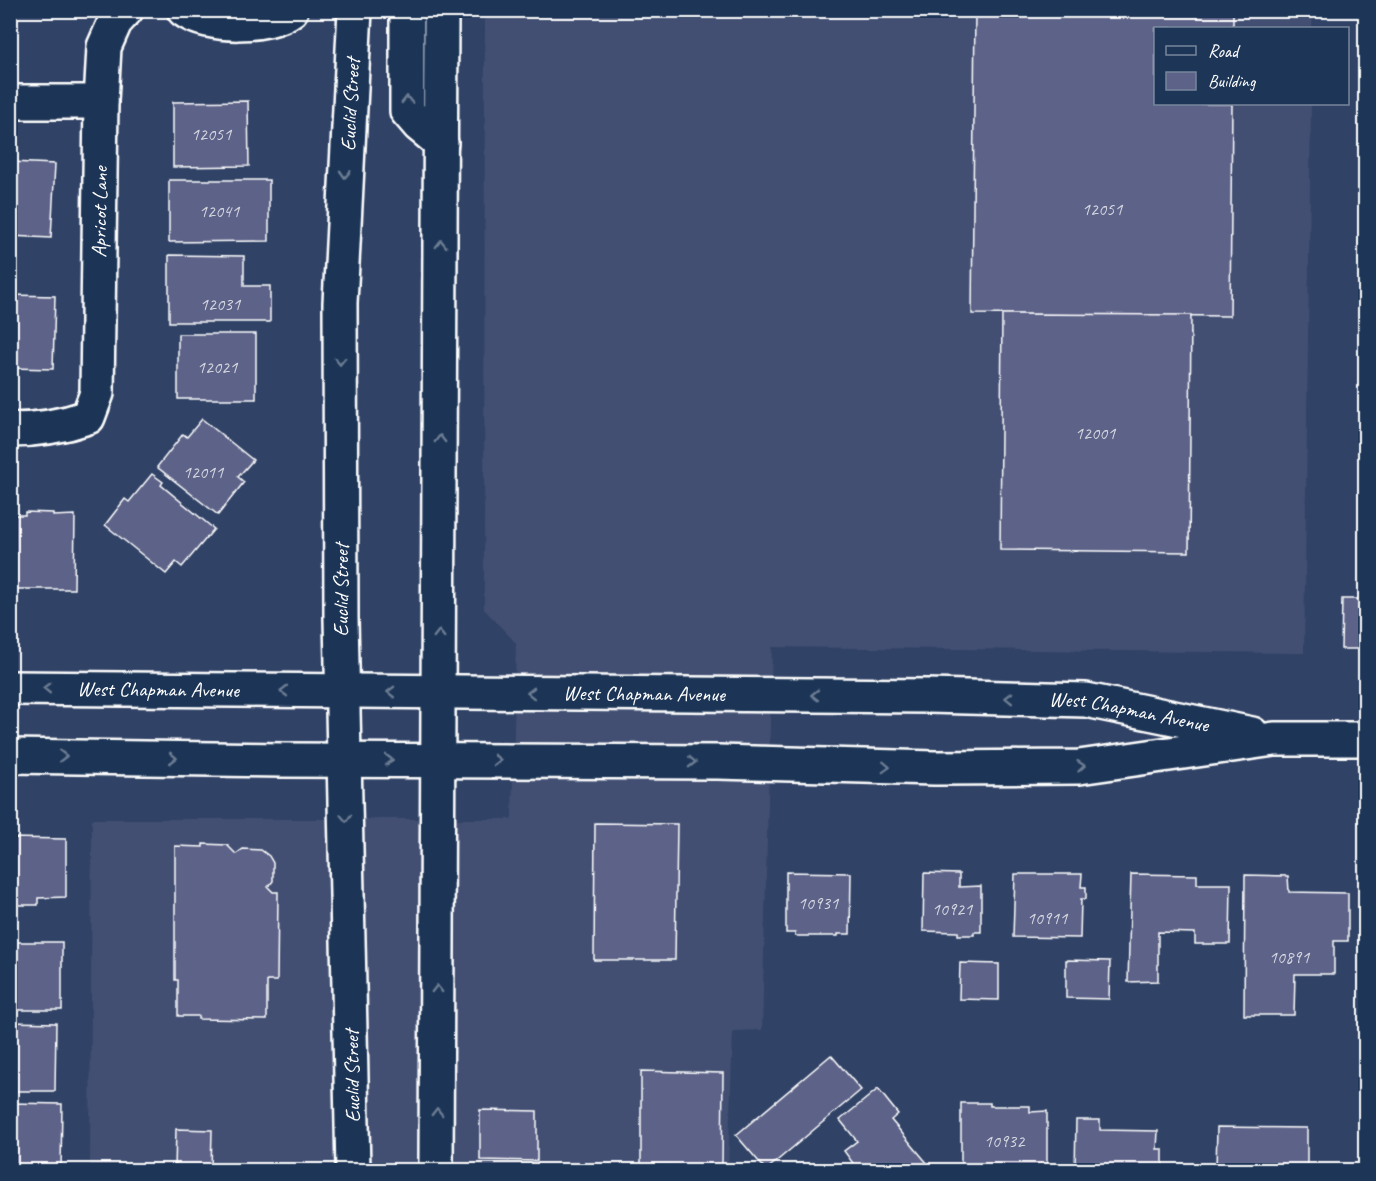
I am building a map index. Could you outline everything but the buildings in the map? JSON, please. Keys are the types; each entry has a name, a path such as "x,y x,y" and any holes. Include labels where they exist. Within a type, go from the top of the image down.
{"main road":[{"name":"Apricot Lane","path":"10,430 35,430 66,425 88,417 98,393 101,102 104,47 115,22 126,10"},
{"path":"184,10 191,16 228,24 281,18 291,10"},
{"name":"Euclid Street","path":"353,1170 344,760 340,303 355,10"},
{"path":"407,10 407,111 441,144"},
{"path":"436,1170 441,10"},
{"path":"10,102 101,102"},
{"name":"West Chapman Avenue","path":"10,688 928,696 1086,700 1274,739"},
{"name":"West Chapman Avenue","path":"10,756 718,762 935,768 1079,767 1274,739 1365,739"}],"shaded area":[{"path":"485,11 1313,11 1312,27 1154,27 1154,105 1311,105 1304,653 772,647 762,1030 733,1031 728,1170 90,1170 92,819 512,819 516,643 484,609"}]}
